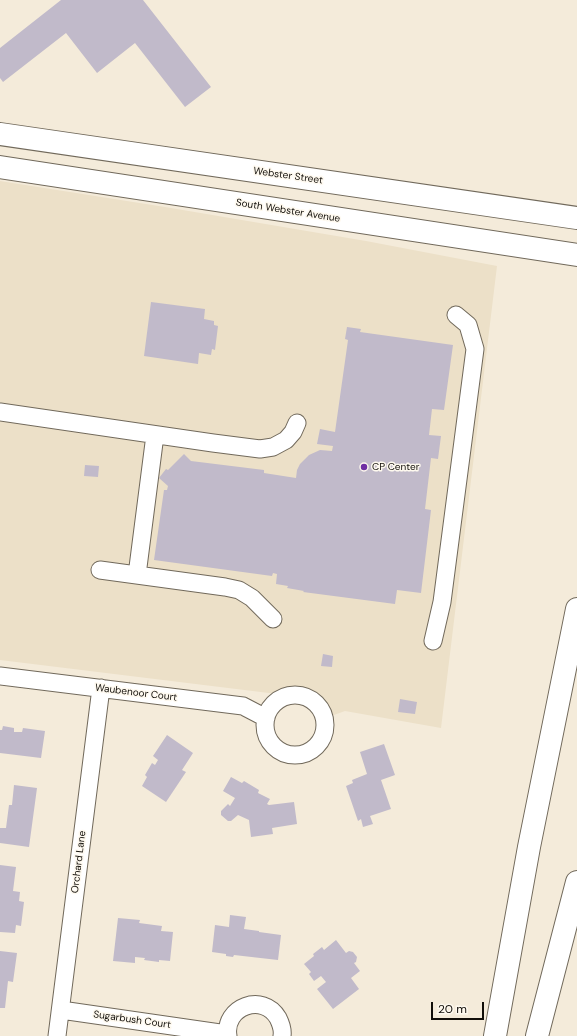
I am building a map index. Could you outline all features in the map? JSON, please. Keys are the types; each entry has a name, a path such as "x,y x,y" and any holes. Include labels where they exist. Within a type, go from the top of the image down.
{"main road":[{"name":"Webster Street","path":"0,134 577,218"},
{"name":"South Webster Avenue","path":"0,167 577,255"},
{"path":"495,1036 529,847 577,609"},
{"path":"537,1036 577,882"}],"street":[{"path":"433,641 442,602 475,349 468,325 456,315"},
{"path":"0,412 260,449 273,447 286,440 293,432 297,423"},
{"path":"137,575 154,435"},
{"path":"100,570 239,590 262,608 273,619"},
{"name":"Waubenoor Court","path":"2,676 243,706 266,718"},
{"name":"Orchard Lane","path":"58,1036 101,688"},
{"name":"Sugarbush Court","path":"61,1010 228,1035 228,1025 232,1016 239,1010 250,1005 260,1005 268,1008 276,1014 281,1022 282,1036"}],"shaded area":[{"path":"0,181 366,241 497,266 441,728 345,711 331,716 325,703 307,691 290,690 277,694 0,660"}],"building":[{"path":"61,0 143,0 211,87 185,107 135,43 97,73 66,33 3,82 0,78 0,48"},
{"path":"151,302 205,309 204,319 214,321 214,325 218,326 215,350 212,349 211,355 199,353 198,364 144,356"},
{"name":"CP Center","path":"347,327 361,329 360,332 453,345 444,410 432,409 429,435 441,436 438,459 431,458 425,509 431,510 421,593 397,590 395,604 303,592 304,591 287,588 288,586 276,584 277,574 273,573 272,576 154,560 164,490 167,490 168,486 159,478 166,469 168,470 184,454 191,461 264,470 264,473 296,478 297,470 300,464 309,455 320,450 332,451 333,446 317,444 320,429 335,432 348,340 345,339"},
{"path":"85,465 99,466 98,477 84,476"},
{"path":"323,654 333,656 332,667 321,666"},
{"path":"400,699 417,702 415,714 398,712"},
{"path":"3,726 14,728 14,732 22,732 23,728 45,731 41,758 0,753 0,730 2,730"},
{"path":"167,735 193,753 182,770 186,772 166,802 142,786 147,777 145,775 152,763 155,765 158,760 153,756"},
{"path":"384,744 395,775 381,780 391,809 370,816 373,824 363,827 361,819 358,821 346,786 353,783 352,780 367,774 360,752"},
{"path":"231,777 242,783 244,781 259,790 258,793 270,799 267,804 269,805 294,802 297,824 272,828 273,834 251,837 249,820 238,815 231,821 228,821 221,815 221,811 228,804 230,806 235,798 223,791"},
{"path":"14,785 37,788 29,847 0,843 0,828 6,828 9,805 12,805"},
{"path":"0,865 16,867 13,891 20,892 19,901 24,902 21,926 16,925 15,933 0,932"},
{"path":"230,915 246,917 244,929 281,935 278,960 234,955 233,957 226,956 226,954 212,952 215,925 229,927"},
{"path":"118,918 140,920 139,923 162,926 161,931 173,932 170,961 159,960 159,962 135,957 135,963 113,961"},
{"path":"336,940 346,953 349,951 353,952 357,957 356,962 354,963 360,971 351,978 359,989 333,1009 317,989 326,982 321,976 314,981 309,974 311,972 304,964 322,947 324,950"},
{"path":"0,951 17,953 13,982 8,981 5,1008 0,1008"}],"place":[{"name":"CP Center","path":"364,467"}]}
